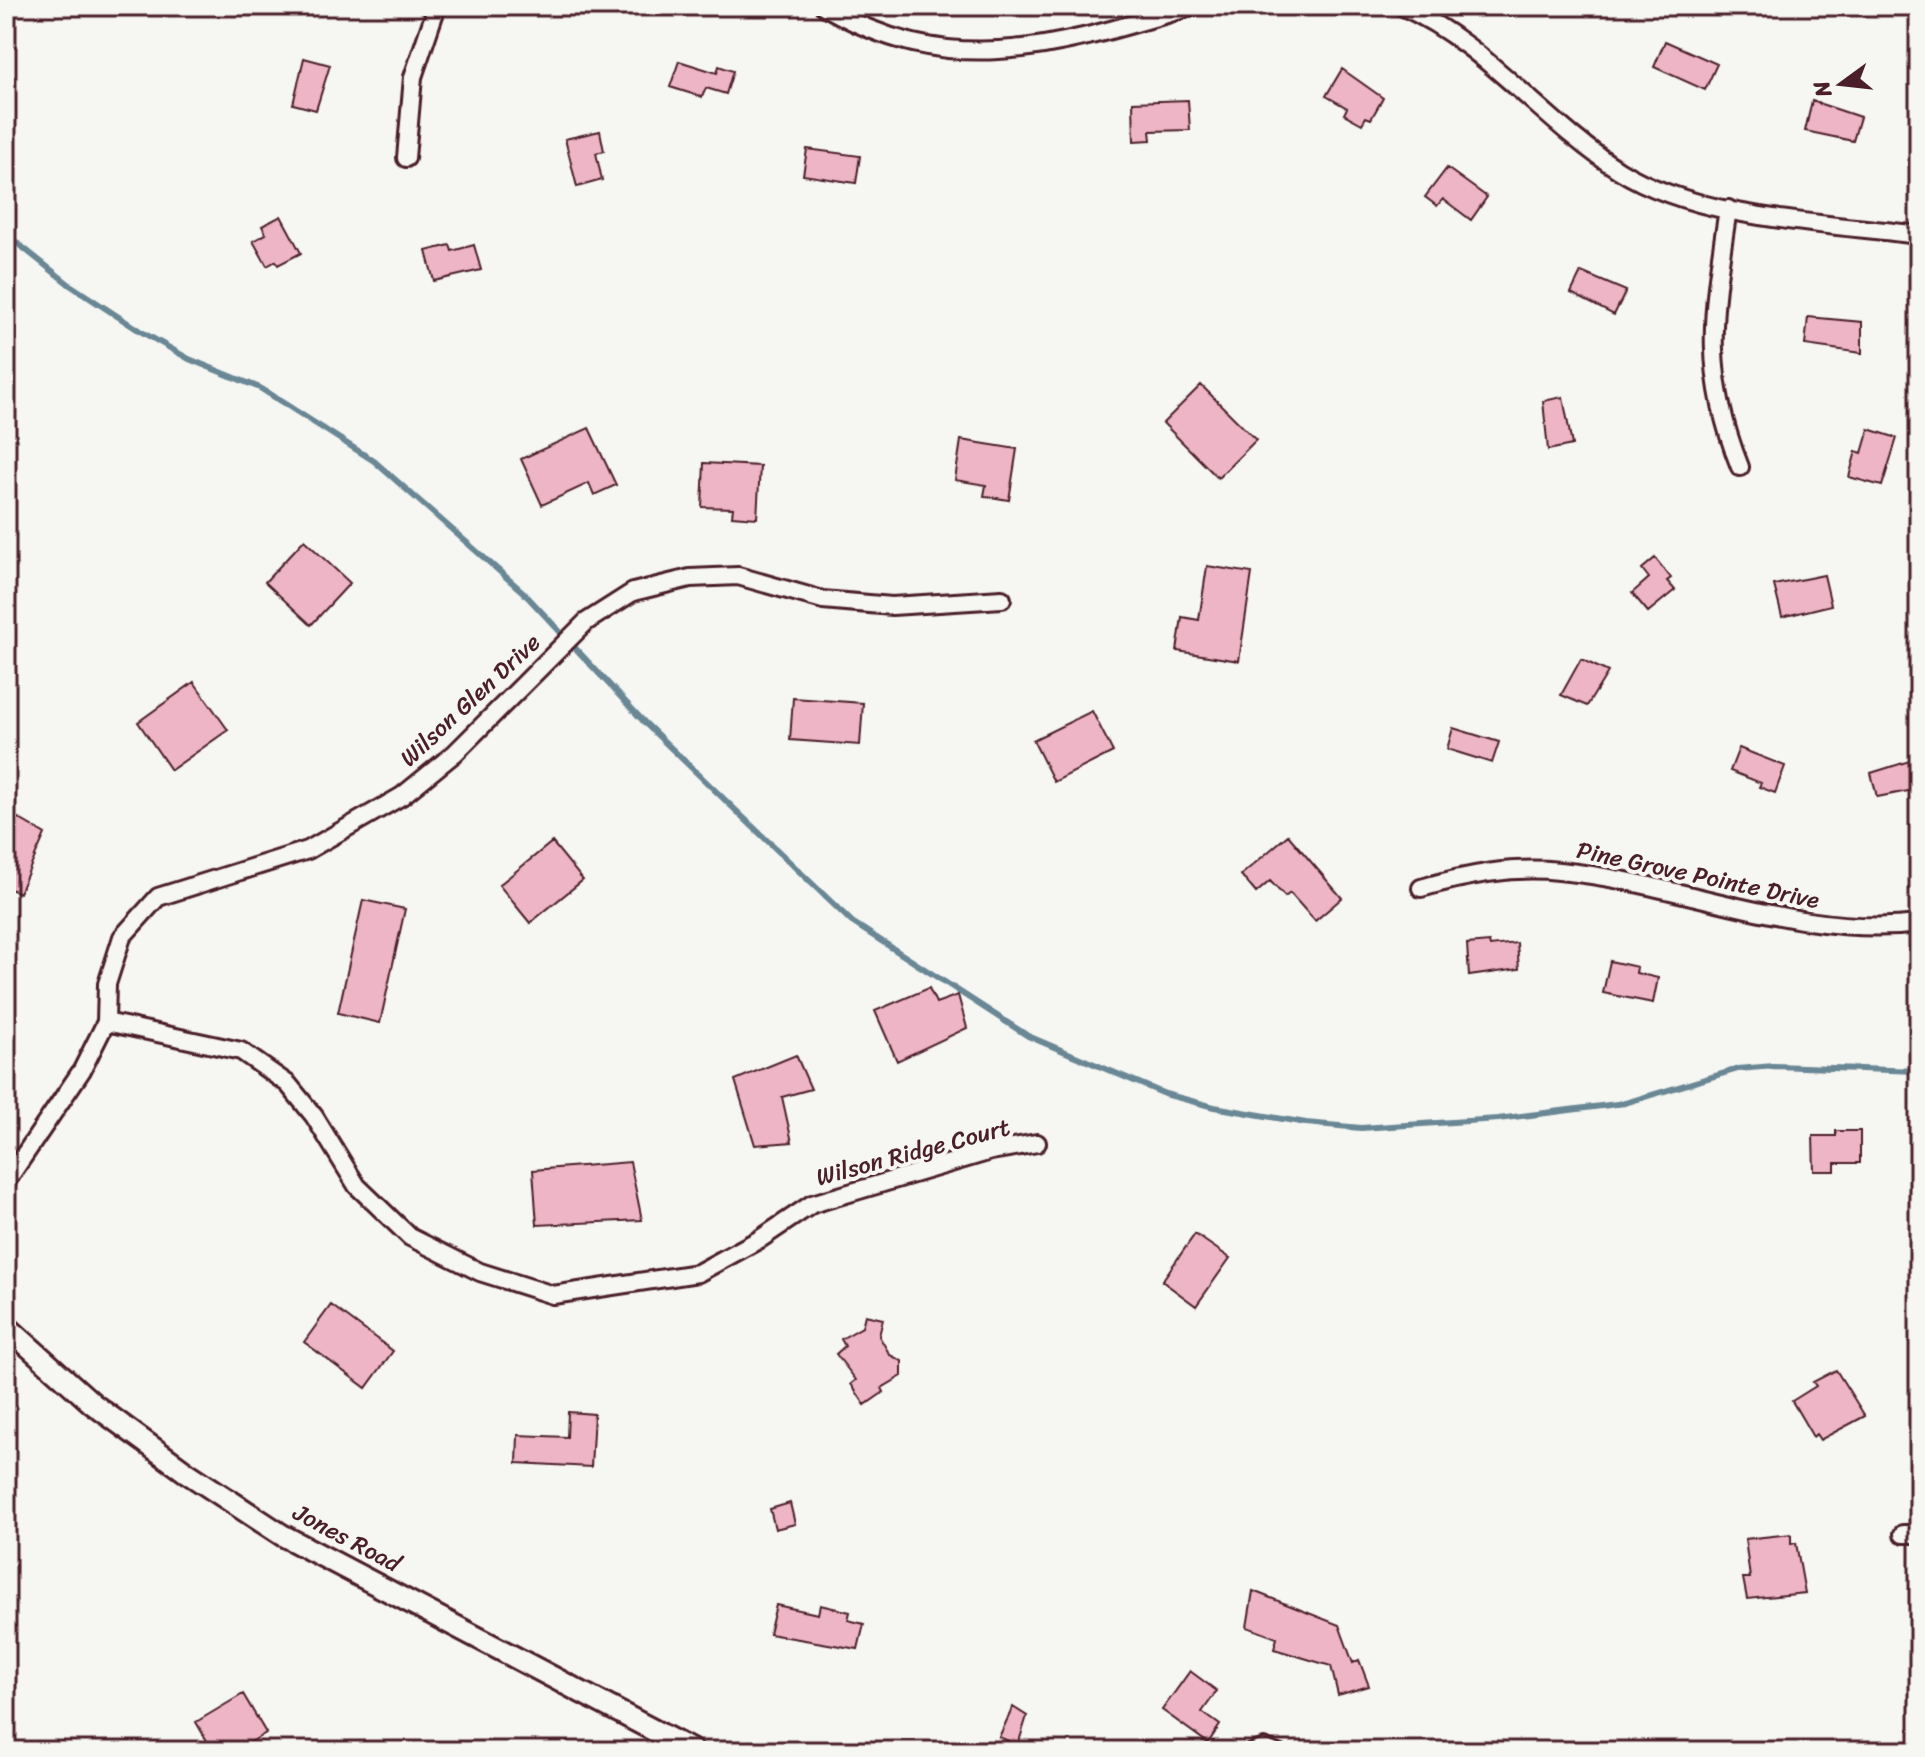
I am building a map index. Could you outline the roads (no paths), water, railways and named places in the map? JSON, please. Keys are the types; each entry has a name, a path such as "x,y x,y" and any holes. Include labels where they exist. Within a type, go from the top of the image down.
{"street":[{"path":"406,158 413,77 437,6"},
{"path":"824,6 884,36 929,48 980,53 1028,48 1102,33 1194,6"},
{"path":"1401,6 1466,48 1621,171 1673,196 1728,209 1919,235"},
{"path":"1728,209 1712,316 1712,363 1724,422 1740,467"},
{"name":"Wilson Glen Drive","path":"6,1182 55,1115 106,1022 107,984 122,937 158,897 308,850 402,796 455,753 586,622 633,592 690,578 738,576 823,600 892,606 1002,599"},
{"name":"Pine Grove Pointe Drive","path":"1421,888 1488,872 1558,871 1828,926 1876,929 1919,924"},
{"name":"Wilson Ridge Court","path":"106,1022 241,1051 288,1084 314,1116 357,1186 410,1237 480,1272 553,1295 698,1273 760,1239 812,1204 991,1151 1037,1143"},
{"name":"Jones Road","path":"6,1326 93,1404 186,1472 282,1535 693,1751"}],"lane":[{"path":"1245,1751 1264,1744 1281,1751"}],"waterway":[{"path":"6,234 70,285 140,331 189,359 260,388 374,461 523,592 646,724 852,922 1028,1036 1165,1094 1214,1107 1306,1123 1361,1128 1498,1119 1625,1103 1738,1069 1774,1066 1919,1071"}]}
